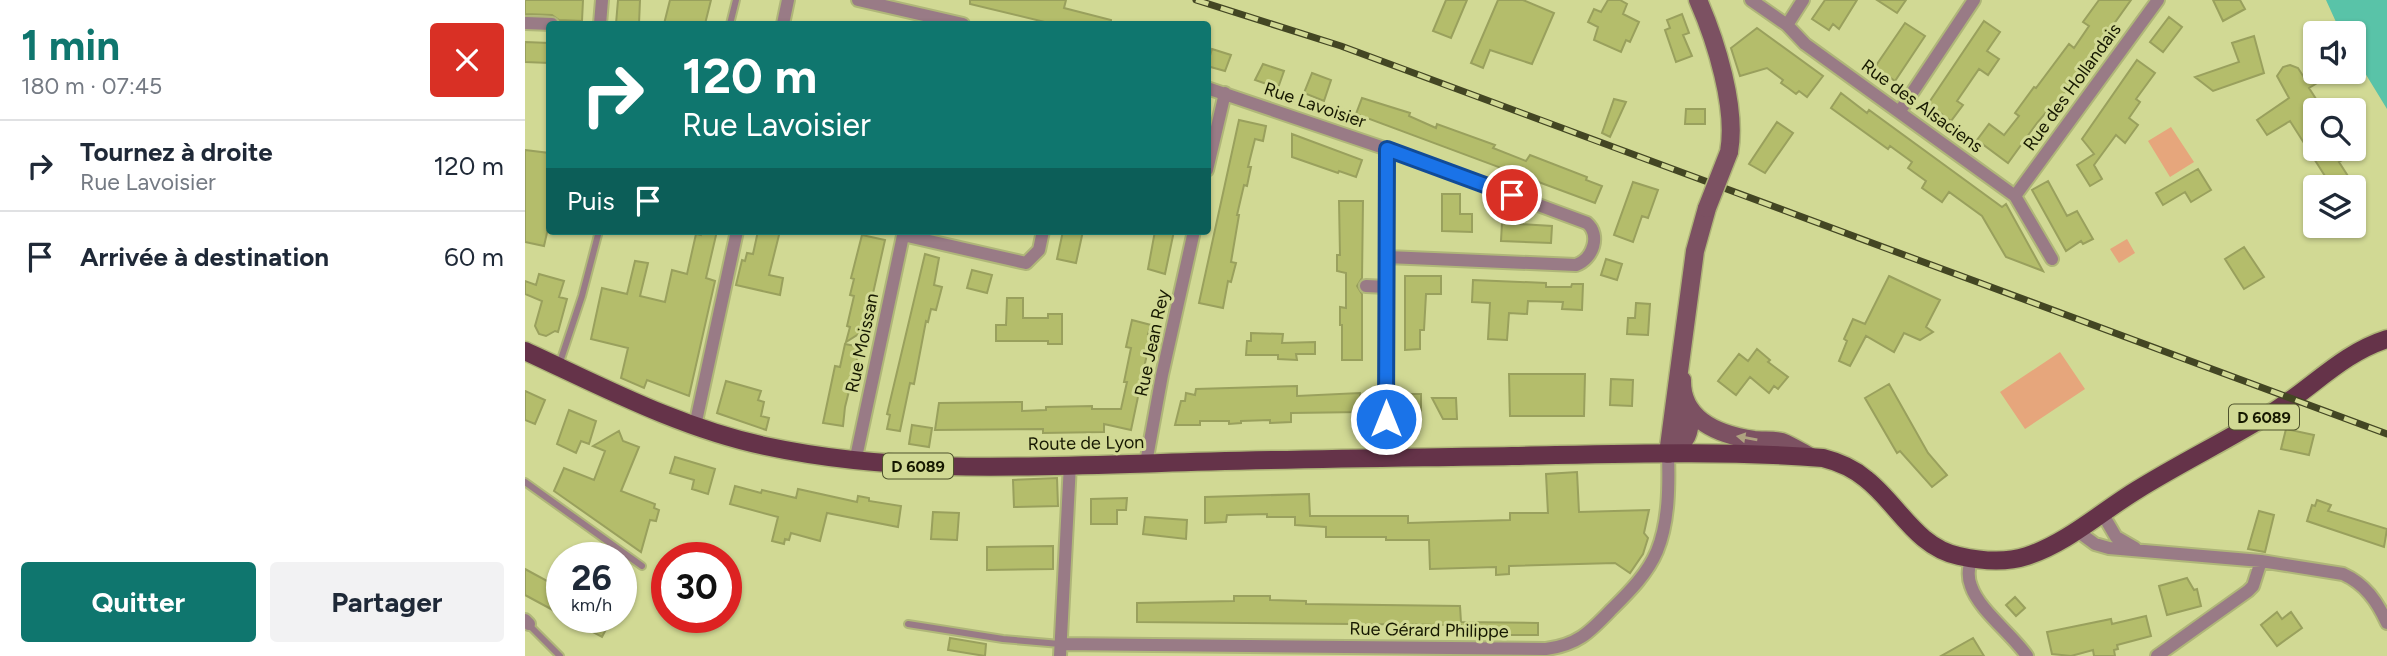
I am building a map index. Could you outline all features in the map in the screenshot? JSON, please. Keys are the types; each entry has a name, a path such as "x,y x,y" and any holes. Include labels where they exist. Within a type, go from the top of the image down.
{"main road":[{"path":"1668,454 1671,415 1695,251 1731,138 1729,99 1698,0"},
{"name":"D 6089","path":"1668,454 1811,457 1837,462 1852,469 1886,497 1928,542 1956,555 1991,561 2026,556 2076,530 2137,489 2277,410 2343,359 2387,339"},
{"path":"1668,454 1686,442 1691,423 1682,386 1683,347"},
{"name":"Route de Lyon","path":"525,351 657,412 695,426 763,446 855,462 949,467 1668,454"},
{"path":"1690,411 1717,431 1740,438 1777,441 1811,457"}],"street":[{"path":"600,21 602,0"},
{"path":"784,21 788,0"},
{"path":"858,0 941,21"},
{"name":"Rue des Alsaciens","path":"1751,0 1787,24 1805,44 2015,196 2052,259"},
{"path":"1787,24 1803,0"},
{"path":"1900,111 1974,0"},
{"name":"Rue des Hollandais","path":"2015,196 2158,0"},
{"path":"525,23 546,24"},
{"name":"Rue Lavoisier","path":"1211,89 1387,149 1587,223 1593,228 1594,242 1588,257 1576,265 1387,257"},
{"path":"1211,153 1225,93"},
{"path":"1386,459 1387,149"},
{"path":"695,426 736,235"},
{"name":"Rue Moissan","path":"855,462 903,235"},
{"path":"911,235 1026,263 1039,250 1042,235"},
{"name":"Rue Jean Rey","path":"1146,463 1162,375 1193,235"},
{"path":"1366,286 1387,287"},
{"name":"Rue Gérard Philippe","path":"1060,650 1533,652 1565,647 1590,632 1633,588 1647,569 1662,534 1668,454"},
{"path":"1060,650 1070,464"},
{"path":"2102,513 2116,537 2142,551"},
{"path":"2076,530 2095,544 2327,570 2355,579 2377,603 2387,623"},
{"path":"1971,558 1968,573 1971,587 2027,656"},
{"path":"2157,656 2248,591 2253,586 2261,561"}],"lane":[{"path":"731,21 736,0"},
{"path":"558,367 582,296 598,235"},
{"path":"525,482 642,566"},
{"path":"527,622 560,656"},
{"path":"908,624 1060,650"}],"shaded area":[{"path":"2171,127 2194,162 2170,177 2148,141"},
{"path":"2127,239 2135,253 2119,263 2110,249"},
{"path":"2060,352 2085,389 2025,429 2000,392"}],"water":[{"path":"2326,0 2387,0 2387,109 2366,75 2366,21 2336,21"}],"building":[{"path":"525,0 583,0 582,21 559,20 552,15 525,14"},
{"path":"618,0 640,0 639,21 616,21"},
{"path":"670,0 711,0 706,21 665,21"},
{"path":"970,0 1066,0 1064,8 1111,21 1041,21 970,4"},
{"path":"1446,0 1467,0 1451,38 1433,31"},
{"path":"1498,0 1523,0 1554,13 1532,64 1490,50 1483,68 1471,63"},
{"path":"1608,0 1620,0 1627,4 1623,14 1639,22 1630,42 1626,40 1621,52 1594,40 1598,27 1588,22 1594,9 1601,12"},
{"path":"1825,0 1857,0 1839,29 1833,24 1829,30 1812,19"},
{"path":"1877,0 1906,0 1897,13"},
{"path":"2099,0 2131,0 2051,112 2048,110 2037,123 2008,163 1977,140 1989,124 2004,135 2019,116 2015,113 2034,87 2036,88 2069,44 2074,48 2089,26 2083,22"},
{"path":"2213,0 2240,0 2245,9 2223,21"},
{"path":"1682,14 1689,33 1683,35 1692,56 1676,62 1665,30 1670,28 1667,20"},
{"path":"2169,17 2182,27 2163,52 2150,42"},
{"path":"1984,21 2000,32 1987,51 1999,59 1988,75 1979,69 1957,101 1963,105 1951,121 1928,104"},
{"path":"1905,23 1925,36 1895,81 1875,67"},
{"path":"1757,28 1823,76 1807,97 1799,91 1796,94 1767,68 1740,76 1731,48"},
{"path":"2254,36 2264,73 2213,91 2195,77 2239,62 2232,43"},
{"path":"525,42 546,43 546,63 525,62"},
{"path":"1212,49 1231,55 1225,71 1211,67"},
{"path":"2137,60 2155,73 2136,99 2140,102 2129,118 2138,125 2125,143 2116,135 2094,165 2102,179 2090,186 2077,165 2094,154 2082,139"},
{"path":"1263,64 1284,71 1278,88 1255,80"},
{"path":"2290,65 2298,68 2303,76 2303,84 2316,84 2309,88 2315,98 2303,98 2303,141 2290,121 2267,135 2257,120 2289,98 2277,76 2283,67"},
{"path":"1312,73 1331,80 1324,101 1304,93"},
{"path":"1841,93 1867,113 1869,110 2002,207 2006,204 2043,271 2006,257 1982,216 1949,192 1942,202 1922,188 1926,181 1908,168 1912,162 1890,146 1888,149 1831,108"},
{"path":"1362,98 1410,113 1409,116 1436,128 1437,124 1495,145 1493,148 1526,161 1530,155 1587,177 1586,180 1602,186 1595,203 1356,114"},
{"path":"1614,99 1626,102 1610,137 1602,133"},
{"path":"1686,109 1705,109 1705,124 1685,124"},
{"path":"1239,120 1266,126 1263,141 1255,139 1248,167 1251,167 1237,215 1231,262 1236,263 1231,282 1228,281 1223,308 1199,303"},
{"path":"1777,122 1793,133 1765,173 1749,164"},
{"path":"1292,134 1362,160 1356,177 1292,157"},
{"path":"525,150 546,153 546,235 544,246 525,242"},
{"path":"2315,161 2341,161 2347,175 2324,175"},
{"path":"2198,169 2211,190 2191,202 2185,192 2163,205 2156,193"},
{"path":"2048,181 2067,216 2077,211 2093,239 2083,244 2081,241 2066,251 2032,190"},
{"path":"1633,182 1658,190 1648,218 1642,216 1633,242 1614,235"},
{"path":"1442,194 1460,194 1460,214 1472,214 1472,232 1442,231"},
{"path":"1339,201 1363,201 1362,278 1357,286 1362,294 1362,360 1342,360 1340,307 1346,308 1346,273 1337,271 1337,255 1340,255"},
{"path":"1502,223 1552,226 1551,243 1501,241"},
{"path":"696,235 716,235 706,278 715,281 689,396 647,380 644,388 621,378 628,348 591,339 602,288 627,294 635,261 648,263 640,296 665,302 672,270 687,274"},
{"path":"757,235 779,235 769,275 783,278 780,295 736,285 742,260 745,261 747,253 753,254"},
{"path":"862,235 885,240 867,320 868,328 846,342 854,296 850,295 854,279 851,278"},
{"path":"1062,235 1082,235 1076,263 1057,259"},
{"path":"1154,235 1173,235 1165,274 1148,269"},
{"path":"2244,247 2264,277 2244,289 2225,259"},
{"path":"925,254 939,258 934,285 942,287 936,310 931,309 928,322 926,321 914,384 910,383 900,431 887,429 890,415 887,414"},
{"path":"1606,259 1622,264 1617,280 1601,275"},
{"path":"972,270 992,275 987,293 967,288"},
{"path":"539,274 564,281 559,297 567,299 558,332 546,336 539,334 535,326 542,301 525,294 525,281 536,285"},
{"path":"1405,276 1441,276 1441,294 1426,294 1420,349 1405,350"},
{"path":"1889,276 1940,300 1926,327 1933,332 1920,340 1904,333 1894,352 1866,336 1850,366 1839,361 1847,341 1844,339 1853,319 1865,324"},
{"path":"1473,280 1546,283 1546,287 1583,284 1582,310 1562,309 1563,302 1528,301 1527,314 1509,313 1507,340 1488,339 1490,303 1472,302"},
{"path":"1007,298 1023,298 1023,318 1048,318 1048,314 1062,314 1062,344 1048,344 1048,341 996,341 996,325 1006,325"},
{"path":"1636,303 1650,304 1648,335 1627,334 1628,318 1635,318"},
{"path":"1132,320 1151,325 1148,334 1151,335 1131,430 1104,424 1104,432 1043,433 1043,429 935,430 939,403 1022,402 1022,411 1046,410 1046,407 1092,406 1092,409 1121,409 1131,348 1126,347"},
{"path":"1251,333 1283,334 1282,343 1315,342 1315,354 1296,354 1297,360 1278,359 1278,355 1246,355 1247,341 1251,341"},
{"path":"845,344 860,347 843,426 823,423 835,366 840,367"},
{"path":"1757,349 1770,360 1768,362 1788,377 1778,389 1774,386 1769,393 1750,377 1736,395 1718,381 1739,354 1748,361"},
{"path":"1509,374 1585,374 1584,416 1510,416"},
{"path":"1611,379 1633,380 1632,406 1610,405"},
{"path":"726,381 761,391 758,400 764,402 761,416 769,418 766,430 717,413"},
{"path":"1889,384 1928,453 1947,475 1932,487 1900,451 1897,453 1865,398"},
{"path":"1297,386 1297,396 1360,393 1361,412 1291,413 1291,422 1270,423 1270,420 1229,424 1229,421 1200,421 1200,425 1175,425 1181,401 1185,401 1186,393 1195,395 1196,389"},
{"path":"525,391 545,400 535,424 525,420"},
{"path":"1403,394 1421,394 1421,420 1403,420"},
{"path":"1432,398 1456,398 1457,419 1443,419"},
{"path":"569,410 596,421 589,444 581,441 576,453 557,444"},
{"path":"912,425 932,428 929,447 909,444"},
{"path":"2286,429 2314,435 2309,455 2281,449"},
{"path":"619,431 623,441 639,447 621,491 655,504 654,508 659,510 656,521 650,520 641,552 637,549 637,542 627,542 554,491 564,468 594,480 605,451 593,446"},
{"path":"675,457 715,469 708,494 692,489 694,480 670,473"},
{"path":"1577,472 1579,512 1649,510 1644,533 1648,538 1643,554 1630,573 1615,563 1509,566 1509,574 1496,575 1496,567 1430,569 1429,540 1326,537 1326,527 1295,525 1295,517 1267,517 1267,514 1227,515 1226,522 1205,523 1205,497 1309,494 1310,516 1408,516 1408,523 1510,520 1510,513 1548,513 1546,474"},
{"path":"1057,478 1058,506 1014,507 1013,480"},
{"path":"735,486 796,498 798,489 857,502 858,496 869,498 869,501 901,506 898,527 827,513 820,541 791,533 784,544 772,541 778,517 730,504"},
{"path":"1127,498 1126,510 1117,510 1117,524 1091,524 1091,499"},
{"path":"2317,500 2331,505 2328,511 2387,529 2384,547 2307,521 2312,505 2315,506"},
{"path":"2259,511 2274,515 2265,552 2248,549"},
{"path":"933,512 959,513 957,540 931,539"},
{"path":"1145,517 1187,520 1186,539 1143,534"},
{"path":"1053,546 1053,569 987,570 987,547"},
{"path":"525,569 546,580 546,606 525,595"},
{"path":"2187,578 2194,590 2197,589 2201,606 2167,615 2159,586"},
{"path":"1234,596 1270,596 1270,600 1306,601 1306,604 1460,606 1461,622 1538,623 1538,635 1461,635 1461,625 1137,622 1137,603 1234,601"},
{"path":"2015,597 2025,608 2016,616 2006,605"},
{"path":"2277,612 2282,619 2291,612 2302,628 2277,646 2261,625"},
{"path":"2146,616 2151,636 2117,645 2115,656 2094,656 2093,650 2071,656 2052,654 2047,632 2111,619 2112,624"},
{"path":"950,638 986,644 985,656 948,650"},
{"path":"1973,638 1984,656 1941,656"}],"railway":[{"path":"1196,0 1341,46 2387,434"}],"route":[{"path":"1386,419 1387,149 1512,195"}]}
